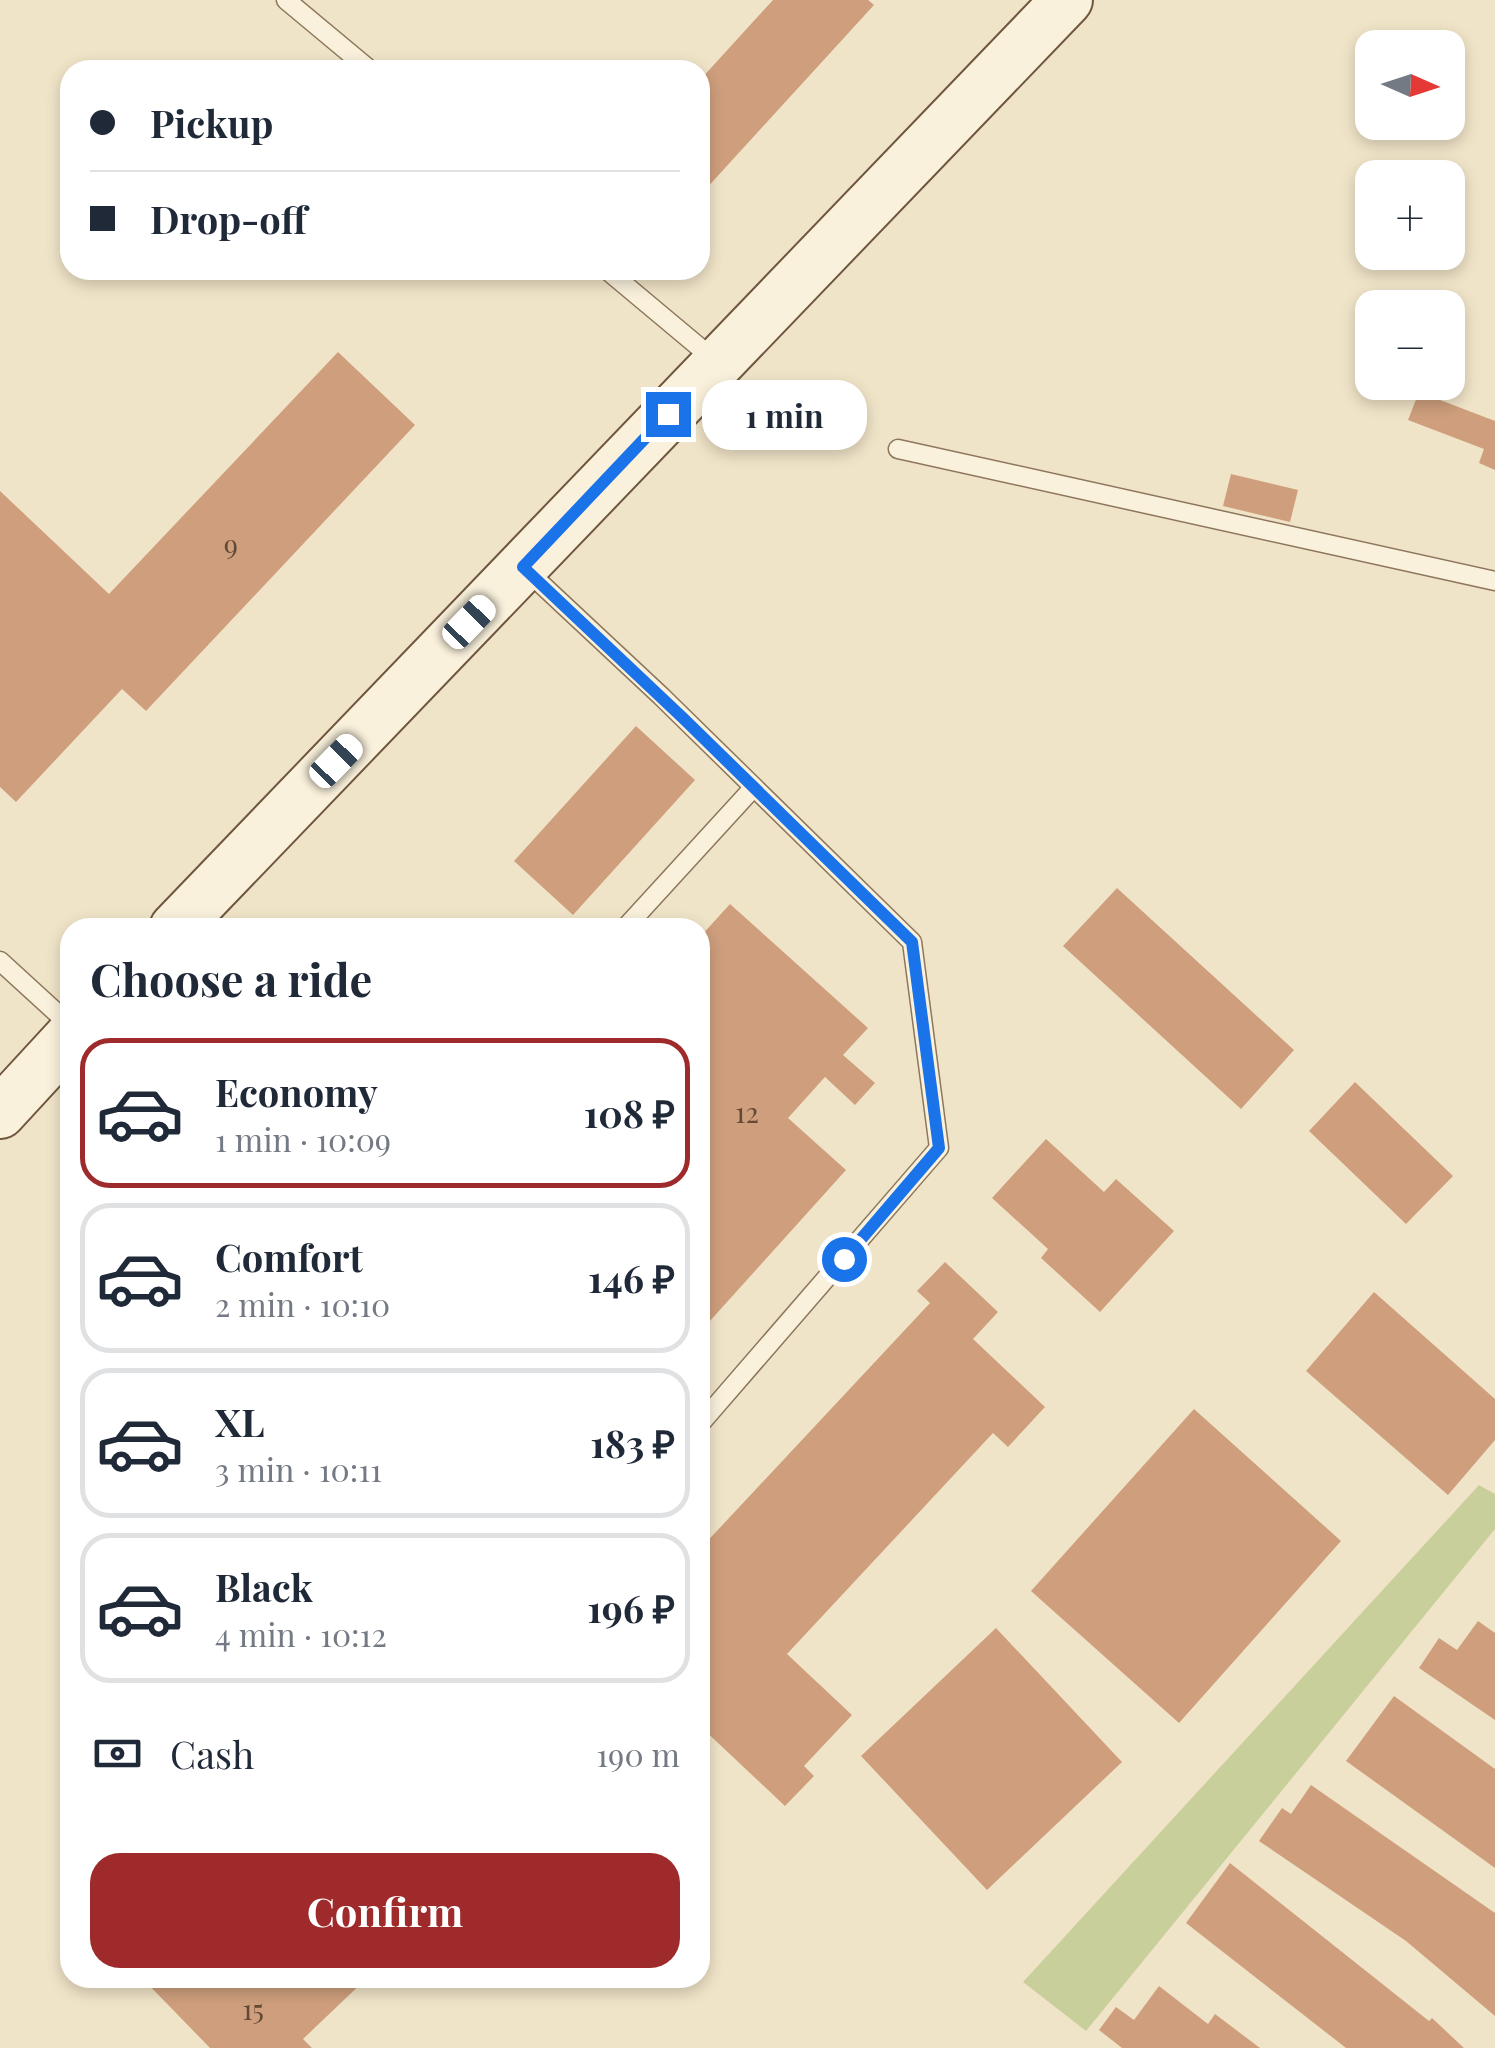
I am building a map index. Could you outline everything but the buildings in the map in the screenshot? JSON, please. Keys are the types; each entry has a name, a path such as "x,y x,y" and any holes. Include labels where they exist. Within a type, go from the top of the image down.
{"street":[{"path":"185,918 1067,0"},
{"path":"0,1113 60,1048"}],"lane":[{"path":"286,0 358,60"},
{"path":"619,280 717,363"},
{"path":"898,449 1495,581"},
{"path":"523,567 912,942 939,1148 710,1412"},
{"path":"633,918 754,787"},
{"path":"0,962 60,1017"}],"green space":[{"path":"1479,1485 1495,1494 1495,1529 1086,2031 1023,1982"}],"route":[{"path":"668,414 523,567 912,942 939,1148 844,1259"}]}
